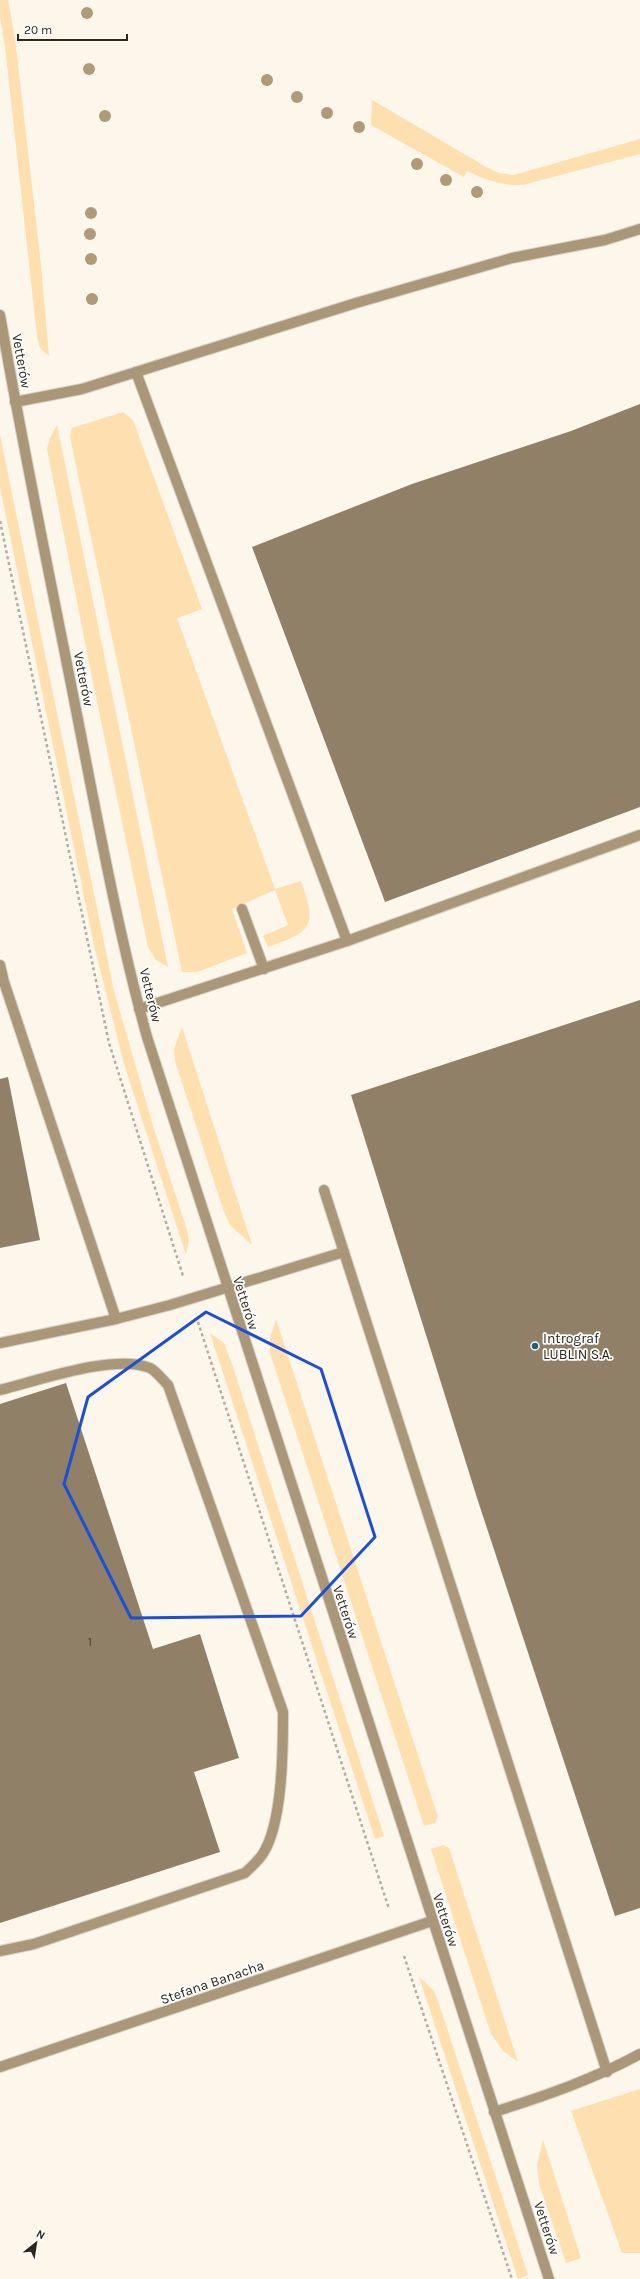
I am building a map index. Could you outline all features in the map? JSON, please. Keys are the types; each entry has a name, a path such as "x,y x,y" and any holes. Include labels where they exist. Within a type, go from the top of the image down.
{"street":[{"path":"15,402 82,389 356,303 504,260 604,240 640,229"},
{"name":"Vetterów","path":"0,315 15,402 93,794 139,1009 156,1068 226,1287 549,2279"},
{"path":"136,372 347,941"},
{"path":"139,1009 347,941 640,835"},
{"path":"242,909 264,969"},
{"path":"0,965 4,982 116,1319"},
{"path":"324,1190 607,2072"},
{"path":"0,1343 116,1319 190,1299 344,1252"},
{"path":"0,1390 101,1365 120,1363 151,1369 168,1385 283,1712 282,1769 274,1824 263,1854 245,1873 34,1944 0,1951"},
{"name":"Stefana Banacha","path":"0,2067 432,1921"},
{"path":"494,2112 535,2099 607,2072 640,2054"}],"path":[{"path":"0,521 109,1042 190,1299 397,1934 512,2279"}],"highlighted area":[{"path":"206,1312 321,1369 375,1537 301,1616 131,1618 64,1484 88,1397"}],"shaded area":[{"path":"0,0 8,0 15,38 41,265 49,356 40,348 37,336 5,47 0,17"},
{"path":"372,100 499,173 514,175 640,139 640,154 523,185 494,182 467,171 464,177 371,125"},
{"path":"123,412 133,420 202,609 177,618 275,889 301,881 309,908 307,925 302,931 268,947 263,936 288,925 275,890 232,909 247,953 197,972 182,972 70,437 72,428"},
{"path":"57,425 168,967 156,960 148,947 92,678 47,449 50,438"},
{"path":"0,435 114,991 154,1129 187,1230 189,1240 186,1255 124,1064 94,945 0,487"},
{"path":"182,1027 252,1245 230,1225 223,1209 175,1061 174,1049"},
{"path":"276,1319 438,1817 435,1823 424,1826 270,1353 270,1339"},
{"path":"210,1333 224,1343 234,1370 384,1836 375,1839"},
{"path":"443,1845 449,1848 518,2062 503,2051 491,2034 431,1849"},
{"path":"419,1977 434,1991 438,2001 528,2275 518,2279"},
{"path":"640,2089 640,2253 622,2253 571,2111"},
{"path":"543,2140 581,2258 566,2263 539,2184 537,2165"}],"building":[{"path":"640,404 640,807 385,902 252,547 412,484 571,431"},
{"name":"Intrograf LUBLIN S.A.","path":"640,1000 640,1908 615,1916 477,1498 351,1095"},
{"path":"8,1077 40,1240 0,1248 0,1079"},
{"path":"66,1383 153,1649 200,1634 239,1758 194,1772 220,1852 0,1923 0,1404"}],"place":[{"name":"Intrograf LUBLIN S.A.","path":"535,1346"}]}
